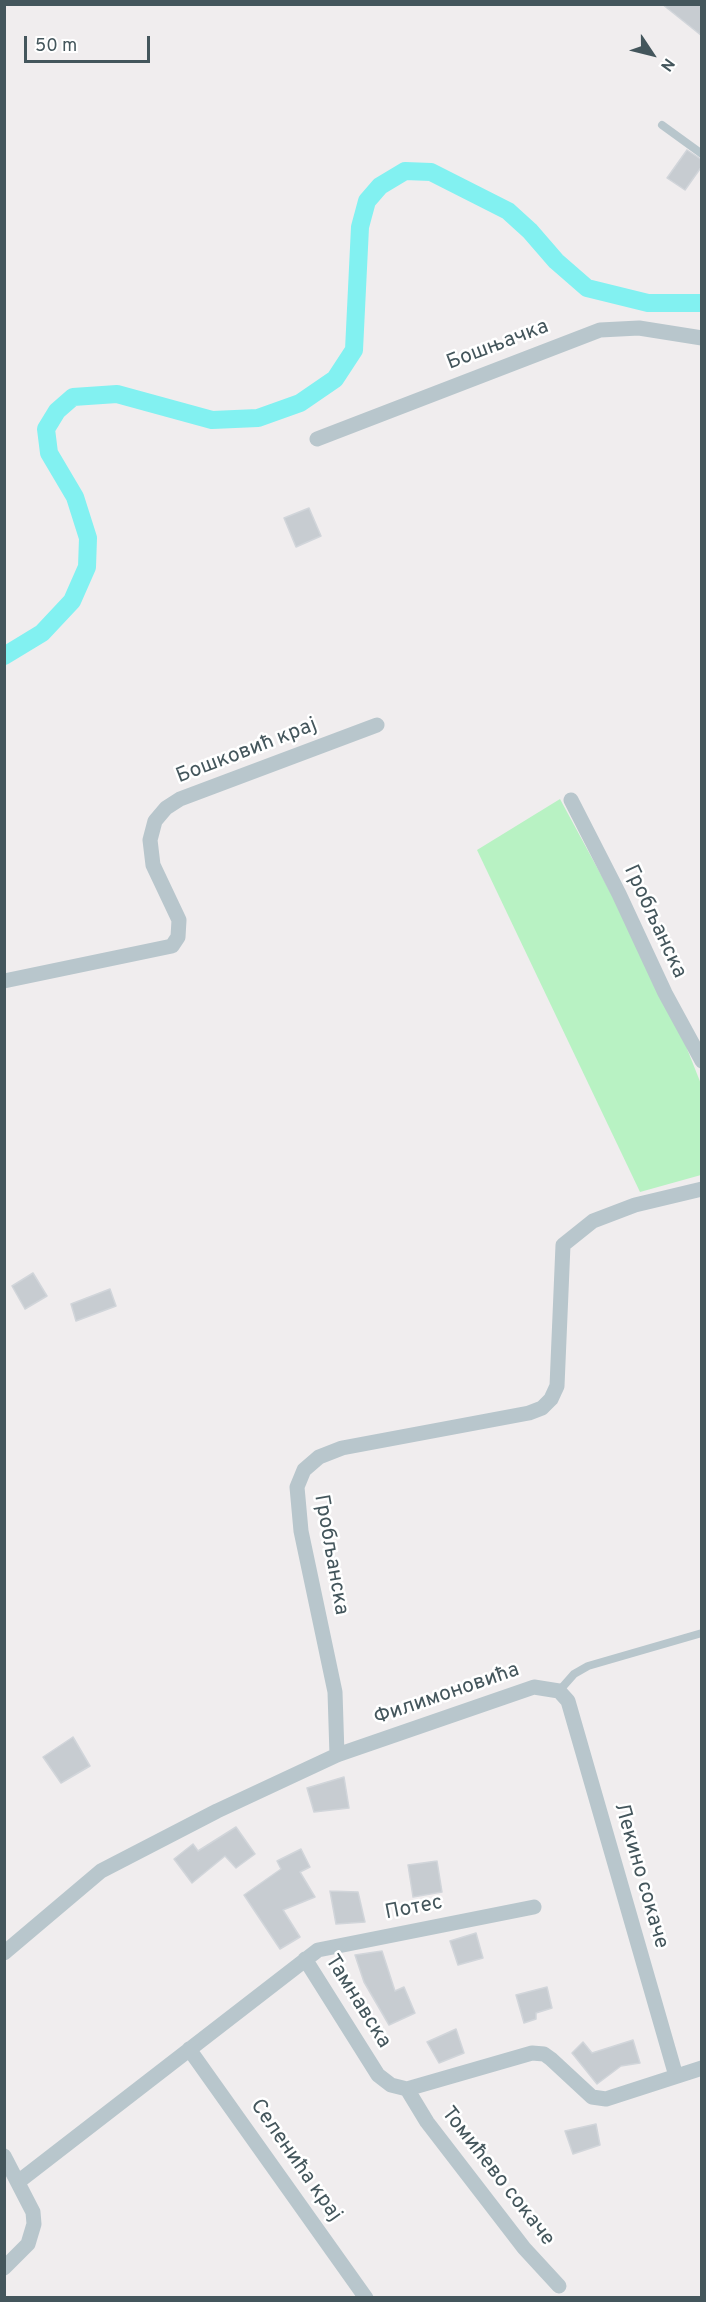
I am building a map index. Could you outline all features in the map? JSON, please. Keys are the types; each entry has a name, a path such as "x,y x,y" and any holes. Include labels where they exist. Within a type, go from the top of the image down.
{"street":[{"name":"Бошњачка","path":"317,439 600,330 639,328 702,338"},
{"name":"Бошковић крај","path":"4,981 172,946 178,937 178,920 153,865 150,840 155,821 166,808 180,799 377,725"},
{"name":"Гробљанска","path":"570,800 620,894 665,993 702,1061"},
{"name":"Гробљанска","path":"337,1755 335,1692 301,1532 297,1488 304,1470 319,1457 342,1448 528,1413 542,1408 551,1399 557,1386 563,1245 593,1221 635,1205 702,1189"},
{"name":"Филимоновића","path":"337,1755 534,1687 560,1691"},
{"name":"Лекино сокаче","path":"560,1691 568,1701 676,2076"},
{"path":"4,1953 101,1871 217,1811 337,1755"},
{"name":"Потес","path":"305,1959 318,1950 334,1946 534,1907"},
{"name":"Тамнавска","path":"18,2182 305,1959 378,2075 391,2085 407,2089"},
{"name":"Селенића крај","path":"189,2049 366,2298"},
{"path":"407,2089 532,2054 544,2054 551,2059 592,2097 606,2098 702,2068"},
{"name":"Томићево сокаче","path":"407,2089 434,2131 524,2248 559,2286"},
{"path":"4,2156 33,2212 34,2224 28,2244 4,2268"}],"lane":[{"path":"662,125 702,154"},
{"path":"560,1691 574,1674 588,1666 702,1633"}],"green space":[{"path":"560,799 665,993 701,1084 701,1175 640,1192 477,850"}],"building":[{"path":"662,4 702,4 702,36"},
{"path":"687,150 702,160 702,166 685,190 667,178"},
{"path":"309,508 321,536 296,547 284,518"},
{"path":"33,1273 47,1296 25,1309 12,1286"},
{"path":"110,1289 116,1306 76,1321 71,1304"},
{"path":"73,1737 90,1766 61,1783 43,1757"},
{"path":"344,1777 349,1808 314,1812 307,1788"},
{"path":"236,1827 255,1854 236,1868 225,1856 192,1883 174,1859 193,1844 198,1851"},
{"path":"301,1849 310,1867 300,1872 315,1897 283,1910 300,1937 280,1949 244,1895 281,1869 277,1861"},
{"path":"437,1861 442,1892 413,1897 408,1865"},
{"path":"330,1891 358,1892 365,1922 336,1924"},
{"path":"476,1933 483,1958 458,1965 450,1941"},
{"path":"382,1951 395,1991 404,1987 415,2013 389,2025 364,1982 355,1955"},
{"path":"547,1987 552,2008 536,2013 536,2019 524,2023 516,1995"},
{"path":"456,2029 464,2053 439,2063 427,2042"},
{"path":"633,2040 640,2063 621,2066 597,2084 572,2053 583,2042 592,2053"},
{"path":"596,2124 600,2145 573,2154 565,2131"}],"waterway":[{"path":"4,656 42,633 72,601 87,567 88,538 75,497 49,453 46,429 57,411 73,397 117,394 212,420 258,418 300,403 335,379 354,350 360,227 367,201 380,186 405,171 431,172 508,211 530,231 556,261 587,288 648,303 702,303"}]}
